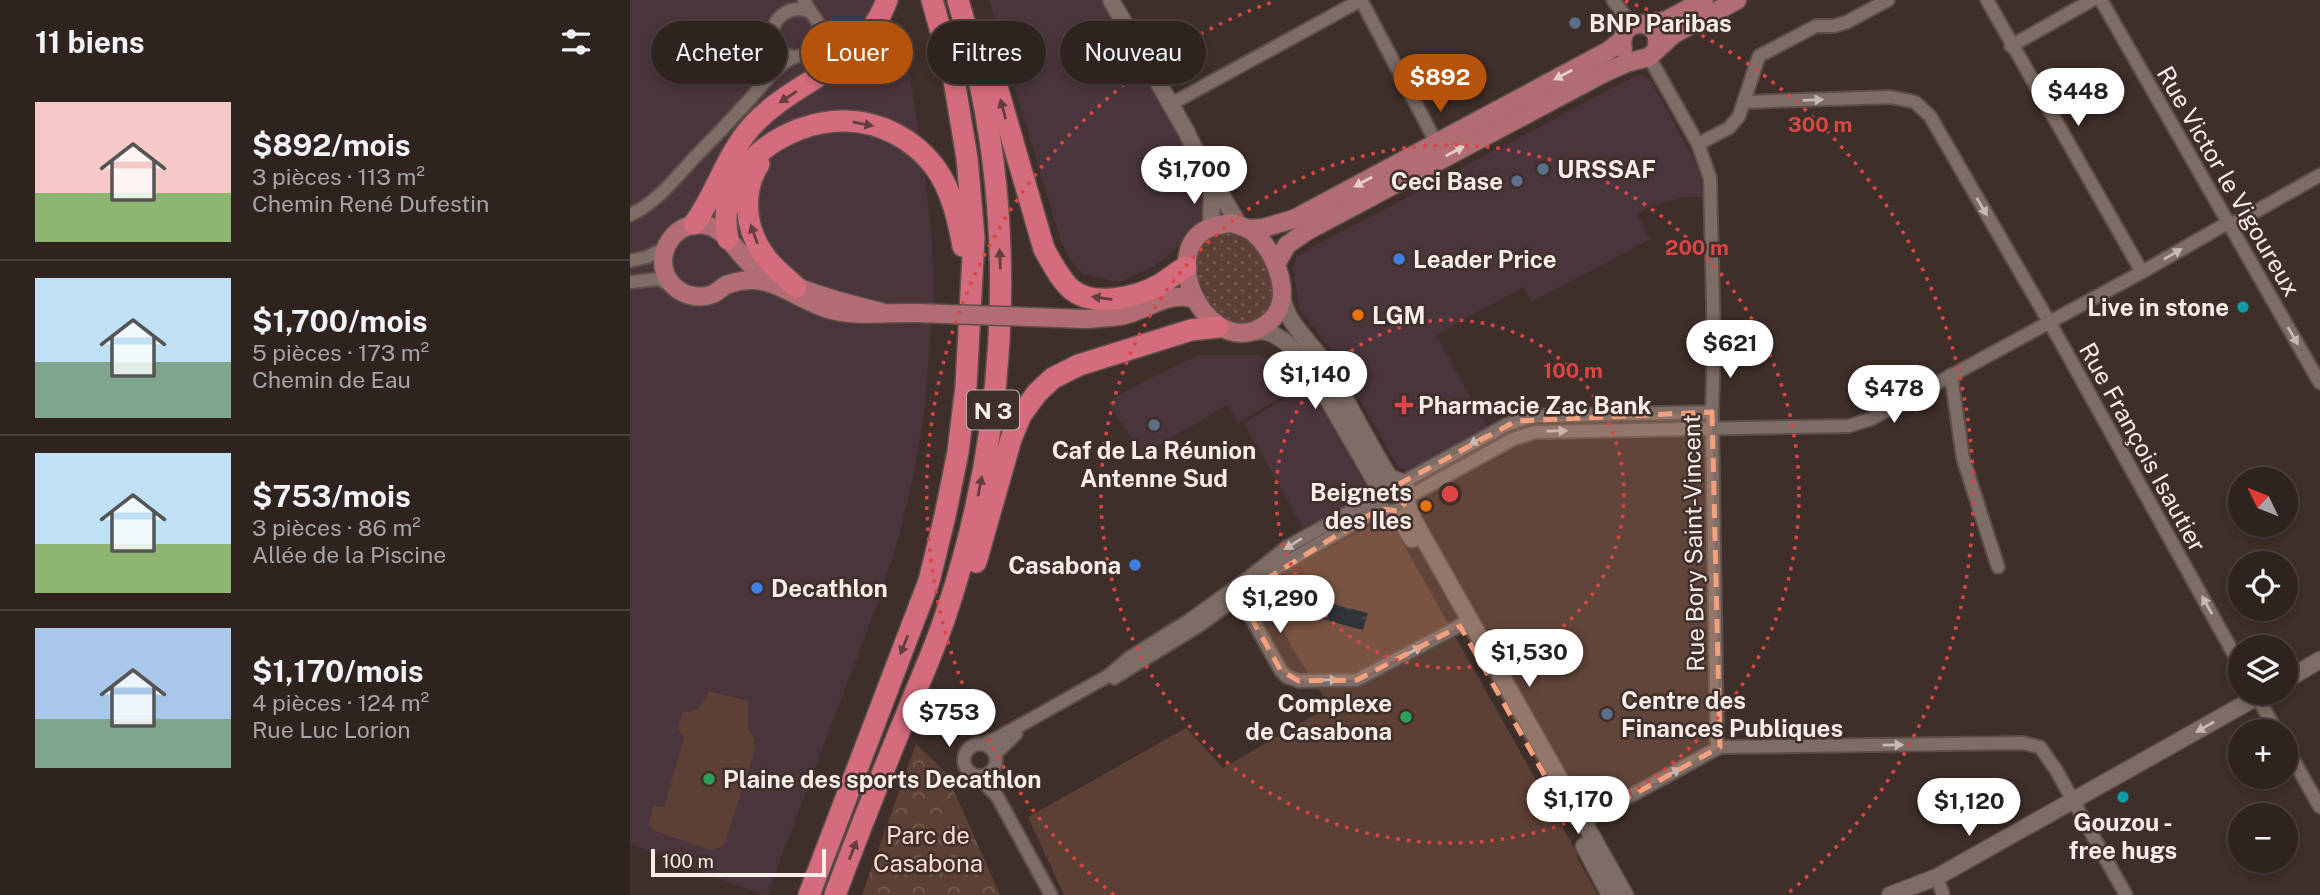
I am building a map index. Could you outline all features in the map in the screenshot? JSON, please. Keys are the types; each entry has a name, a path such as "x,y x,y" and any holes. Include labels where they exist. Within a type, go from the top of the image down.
{"highway":[{"path":"694,225 749,130 781,101 840,63 871,29 887,0"},
{"name":"N 3","path":"808,895 929,581 958,452 966,386 974,238 967,158 953,74 932,0"},
{"name":"N 3","path":"835,895 945,616 967,542 992,425 1001,295 999,237 991,155 977,68 958,0"},
{"path":"973,0 1044,249 1057,273 1074,291 1094,298 1119,300 1153,288 1186,267"},
{"name":"N 3","path":"731,243 724,222 725,210 736,183 755,155 774,142 813,124 848,121 882,128 904,138 921,152 936,168 947,189 959,222 971,319"},
{"path":"774,142 757,167 750,184 748,211 754,235 765,257 796,287"},
{"name":"N 3","path":"870,804 930,688 952,637 995,502 1011,439 1021,415 1037,393 1054,378 1079,365 1191,330 1218,327"}],"main road":[{"path":"1244,227 1263,243 1276,264 1282,296 1279,310 1271,320 1251,332 1230,331 1218,327 1196,300 1186,267 1190,247 1202,233 1211,227 1231,223 1263,228 1294,219 1608,51 1634,30 1667,20 1704,0"},
{"path":"1276,264 1287,245 1307,231 1602,74 1647,56 1674,34 1737,0"},
{"path":"1634,30 1652,28 1658,38 1647,56"},
{"path":"1634,30 1627,55 1647,56"},
{"path":"731,243 735,261 733,274 725,285 714,293 700,297 686,294 674,287 663,269 665,248 676,232 694,225 713,227 731,243 757,270 823,297 881,312"},
{"path":"1146,306 1186,267"},
{"path":"725,285 764,281 811,303 835,311 861,314 881,312 1086,319 1120,316 1174,297 1190,297 1196,300"}],"street":[{"path":"1111,0 1171,104 1212,186 1244,227"},
{"path":"1171,104 1361,0 1436,142"},
{"path":"1613,0 1634,30"},
{"path":"1698,144 1729,128 1739,116 1759,56 1816,26 1834,26 1847,22 1888,0"},
{"path":"1987,0 2142,272"},
{"path":"2011,46 2092,0"},
{"name":"Rue Victor le Vigoureux","path":"2101,0 2320,383"},
{"path":"776,21 788,5 797,8 806,6 817,18 820,26 819,42 809,54 787,61"},
{"path":"787,54 793,57"},
{"name":"Rue Bory Saint-Vincent","path":"1647,56 1698,144 1710,178 1717,742 1720,747"},
{"path":"630,215 643,209 663,191 763,84"},
{"name":"Rue François Isautier","path":"1745,102 1891,97 1915,102 1930,116 2228,644"},
{"path":"1051,895 997,796 968,770 964,760 967,750 1001,736 1108,676 1129,658 1247,579 1287,547 1513,439 1535,432 1849,426 1871,419 2320,175"},
{"path":"1211,227 1212,186"},
{"path":"630,261 647,257 665,248"},
{"path":"630,282 659,279 674,287"},
{"path":"1282,296 1290,321 1323,361 1399,517 1625,895"},
{"path":"1251,332 1273,334 1286,342 1308,365 1391,496"},
{"path":"1951,375 1963,458 1998,567"},
{"path":"995,754 1017,733 1200,625 1280,566 1506,425 1532,416 1712,412"},
{"path":"1247,579 1238,591 1239,596 1281,671 1287,677 1299,681 1357,680 1464,623"},
{"path":"1464,623 1610,895"},
{"path":"2298,673 2320,660"},
{"path":"1891,895 1909,891 1937,877 2240,705"},
{"path":"1566,813 1582,820 1591,818 1720,747 2022,743 2040,747 2056,770 2126,895"},
{"path":"977,776 988,774 996,760 992,749 983,744"},
{"path":"2298,768 2320,807"},
{"path":"992,770 997,796"},
{"path":"1937,877 1943,895"}],"highlighted area":[{"path":"1712,412 1720,747 1591,818 1576,818 1566,813 1460,626 1357,680 1299,681 1281,671 1239,596 1379,509 1400,511 1408,497 1401,483 1516,421"}],"shaded area":[{"path":"630,0 886,0 892,21 801,21 801,84 911,84 924,164 932,241 934,295 924,415 899,537 881,594 767,895 630,844"},
{"path":"989,0 1102,0 1114,21 1060,21 1060,84 1149,84 1207,195 1209,217 1197,225 1181,244 1154,267 1119,282 1084,275 1072,262 1061,242 1014,84 1046,84 1046,21 995,21"},
{"path":"1639,74 1651,81 1697,166 1702,197 1683,197 1647,208 1637,214 1650,239 1532,302 1523,287 1436,335 1488,428 1409,471 1398,467 1332,350 1299,309 1293,270 1296,256"},
{"path":"1200,355 1256,355 1278,361 1298,387 1238,423 1227,405 1142,455 1108,402 1144,381"},
{"path":"1308,384 1365,483 1363,492 1351,502 1303,528 1244,423"}],"green space":[{"path":"1228,230 1257,242 1273,283 1272,303 1267,311 1242,324 1222,320 1215,312 1195,268 1197,254 1204,243"},
{"name":"Complexe de Casabona","path":"1371,525 1395,529 1598,895 1064,895 1028,817 1186,728 1223,768 1330,706 1272,611 1284,572"},
{"name":"Plaine des sports Decathlon","path":"708,691 748,701 748,729 754,739 754,752 724,846 710,850 652,830 649,822 654,806 664,807 684,738 678,729 683,712 700,707"},
{"name":"Parc de Casabona","path":"916,744 946,773 1000,895 862,895"}],"water":[{"path":"1325,602 1368,613 1363,630 1321,619"}],"place":[{"name":"BNP Paribas","path":"1575,23"},
{"name":"URSSAF","path":"1543,169"},
{"name":"Ceci Base","path":"1517,181"},
{"name":"Leader Price","path":"1399,259"},
{"name":"Live in stone","path":"2243,307"},
{"name":"LGM","path":"1358,315"},
{"name":"Pharmacie Zac Bank","path":"1404,405"},
{"name":"Caf de La Réunion Antenne Sud","path":"1154,425"},
{"name":"Beignets des Iles","path":"1426,506"},
{"name":"Casabona","path":"1135,565"},
{"name":"Decathlon","path":"757,588"},
{"name":"Centre des Finances Publiques","path":"1607,714"},
{"name":"Complexe de Casabona","path":"1406,717"},
{"name":"Plaine des sports Decathlon","path":"709,779"},
{"name":"Gouzou - free hugs","path":"2123,797"}]}
